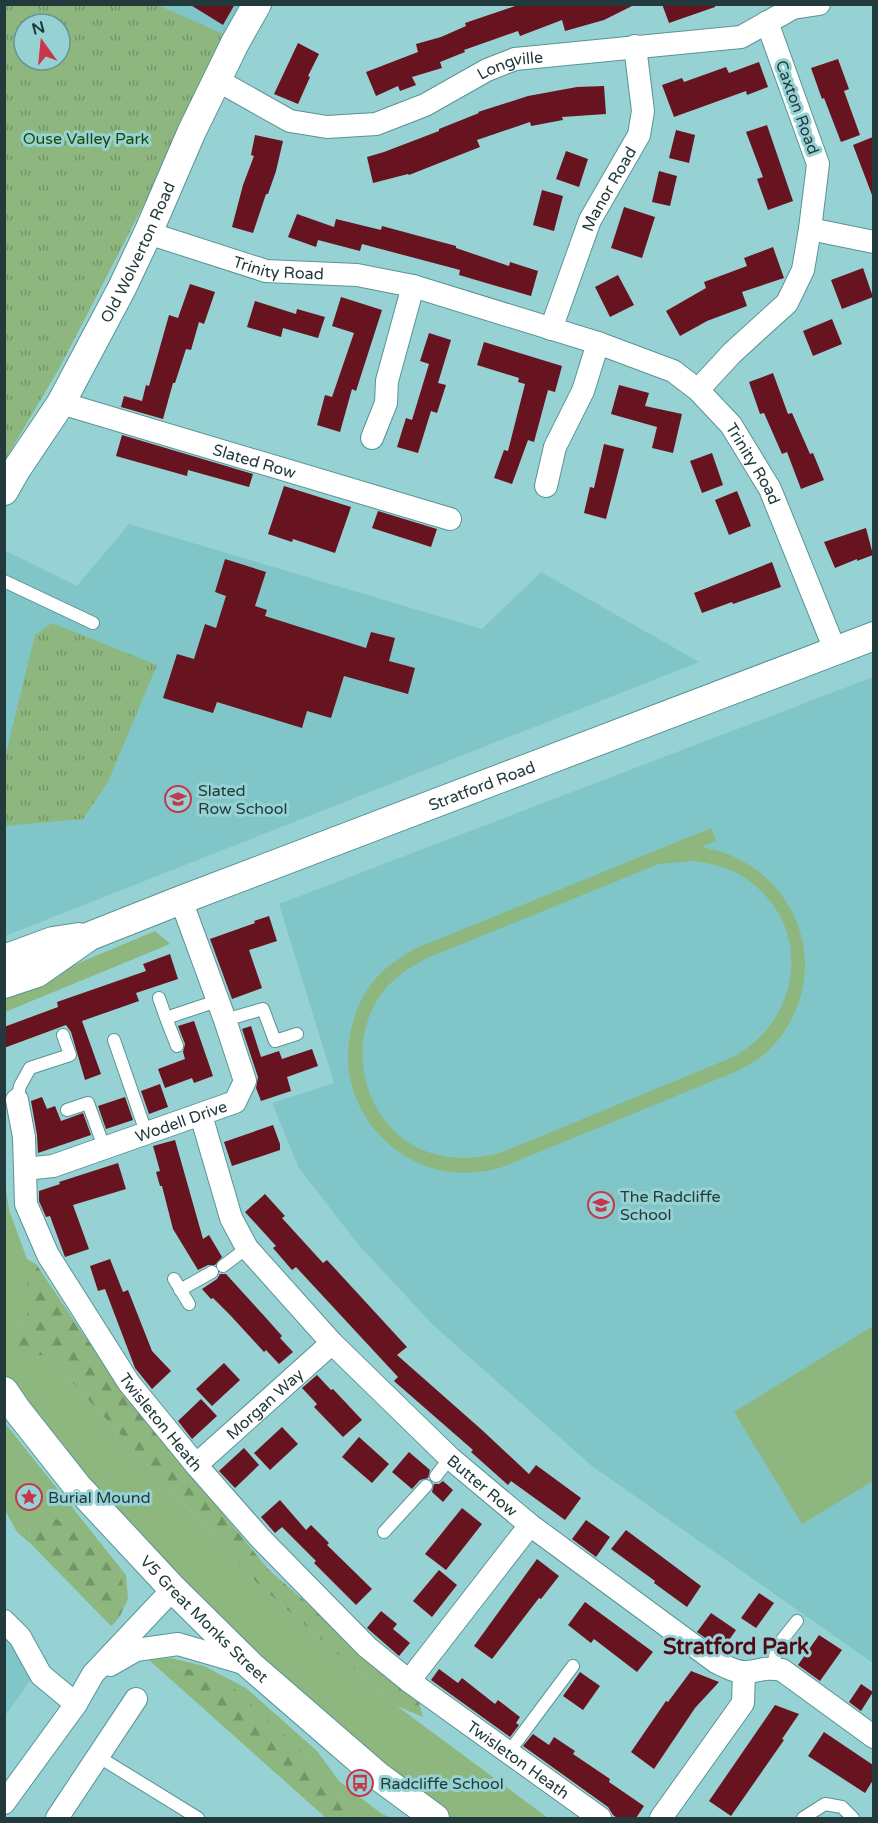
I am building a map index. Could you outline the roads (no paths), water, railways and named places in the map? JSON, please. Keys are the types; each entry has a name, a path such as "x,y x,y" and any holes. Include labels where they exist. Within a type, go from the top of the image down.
{"street":[{"name":"Old Wolverton Road","path":"4,491 61,403 122,288 192,131 234,43 257,4"},
{"name":"Longville","path":"217,80 290,121 327,127 376,124 425,105 487,70 515,59 741,37 793,8 819,4"},
{"name":"Caxton Road","path":"698,390 732,353 787,303 802,270 810,229 818,164 767,22"},
{"name":"Manor Road","path":"551,329 590,220 639,135 643,111 635,46"},
{"path":"810,229 873,242"},
{"name":"Trinity Road","path":"148,233 266,271 357,275 413,286 598,343 673,371 698,390 731,425 770,489 835,650"},
{"path":"372,438 386,403 387,381 413,286"},
{"path":"546,486 555,447 583,391 598,343"},
{"name":"Slated Row","path":"61,403 450,519"},
{"name":"Stratford Road","path":"4,984 37,973 90,936 873,636"},
{"name":"Wodell Drive","path":"25,1169 53,1166 235,1102 245,1081 181,900"},
{"name":"Stratford Road","path":"4,959 53,941 90,936"},
{"name":"Twisleton Heath","path":"17,1100 24,1137 26,1204 48,1255 129,1383 196,1465 261,1539 359,1639 409,1682 600,1818"},
{"name":"Butter Row","path":"201,1115 231,1218 247,1248 332,1344 450,1458 530,1525 716,1662 732,1670 744,1672 772,1668"},
{"name":"Morgan Way","path":"196,1465 332,1344"},
{"name":"V5 Great Monks Street","path":"4,1391 77,1486 173,1589 251,1666 378,1776 435,1818"},
{"path":"409,1682 530,1525"},
{"path":"4,1803 76,1704 93,1674 173,1589"},
{"path":"4,1621 20,1637 41,1675 76,1704"},
{"path":"93,1674 136,1650 178,1644 251,1666"},
{"path":"772,1668 782,1670 873,1737"},
{"path":"662,1818 743,1703 744,1672"},
{"path":"57,1818 136,1699"}],"lane":[{"path":"4,581 93,623"},
{"path":"159,999 177,1046"},
{"path":"166,1018 221,1010 263,1009 275,1041 297,1034"},
{"path":"17,1100 20,1086 30,1068 70,1055 63,1035"},
{"path":"114,1040 146,1132"},
{"path":"67,1110 88,1103 104,1148"},
{"path":"189,1304 177,1285 218,1269 247,1248"},
{"path":"436,1476 450,1458"},
{"path":"384,1532 426,1486"},
{"path":"772,1668 778,1645 797,1621"},
{"path":"509,1752 573,1666"},
{"path":"99,1757 198,1818"},
{"path":"803,1818 825,1804 842,1807 853,1818"}],"place":[{"name":"Slated Row School","path":"178,799"},
{"name":"The Radcliffe School","path":"601,1205"},
{"name":"Burial Mound","path":"29,1497"},
{"name":"Radcliffe School","path":"360,1783"}],"district":[{"name":"Stratford Park","path":"736,1646"}],"park label":[{"name":"Ouse Valley Park","path":"86,138"}]}
